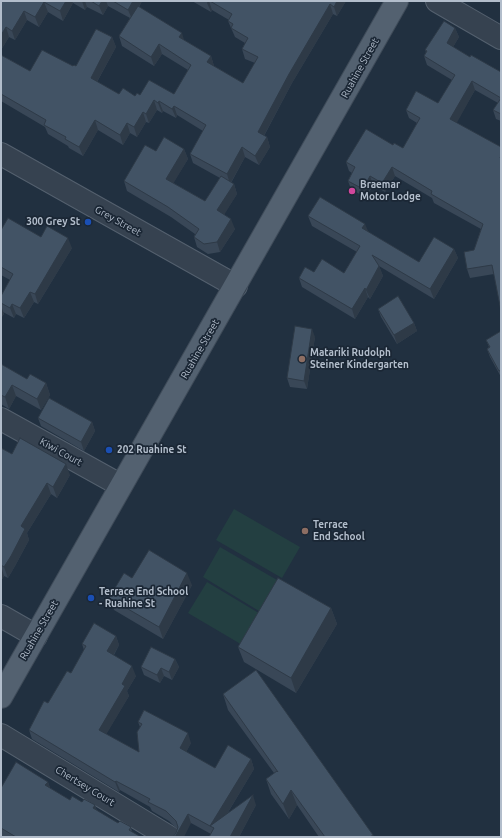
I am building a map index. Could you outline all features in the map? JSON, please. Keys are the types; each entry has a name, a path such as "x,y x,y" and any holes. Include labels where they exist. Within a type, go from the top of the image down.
{"main road":[{"name":"Ruahine Street","path":"1,697 120,485 236,286 397,1"}],"street":[{"path":"436,1 501,38"},
{"name":"Grey Street","path":"1,154 236,286"},
{"name":"Kiwi Court","path":"1,419 120,485"},
{"path":"1,616 36,636"},
{"name":"Chertsey Court","path":"1,735 169,837"}],"green space":[{"path":"234,509 300,547 282,578 216,540"},
{"path":"220,547 277,580 259,611 203,577"},
{"path":"207,582 262,615 244,646 188,613"}],"building":[{"path":"2,1 66,1 60,11 44,2 35,17 24,11 12,31 6,27 1,35"},
{"path":"91,1 102,1 99,6"},
{"path":"113,1 133,1 128,10"},
{"path":"210,1 337,1 334,7 330,4 289,74 258,132 267,137 255,156 242,147 227,174 190,154 206,125 174,106 172,109 159,101 158,103 154,100 146,114 143,112 134,127 127,123 120,135 95,120 79,147 65,139 66,137 44,125 46,120 1,94 1,55 30,71 42,50 73,66 76,66 96,29 112,37 91,78 119,94 123,88 135,96 137,93 140,95 149,80 174,94 191,65 159,44 151,57 119,36 138,6 182,33 179,37 211,56 207,62 243,83 258,57 242,49 248,38 231,28 233,24 228,21 232,14"},
{"path":"444,21 455,28 447,43 470,57 471,55 501,72 501,98 472,81 450,119 501,147 501,311 492,265 467,269 464,252 474,250 483,224 431,194 432,191 392,167 382,183 370,176 363,189 348,181 355,167 346,162 366,129 393,145 394,143 403,148 420,118 406,110 416,91 438,103 455,75 424,56 427,51 425,50"},
{"path":"501,98 501,114 493,110"},
{"path":"164,137 184,149 166,179 205,201 221,176 234,184 217,210 231,219 217,242 204,244 194,237 199,229 168,207 124,181 145,145 156,151"},
{"path":"320,197 365,224 362,228 419,262 434,237 454,249 430,289 372,255 379,266 366,290 365,288 352,309 299,278 305,267 314,272 322,259 344,273 360,246 308,216"},
{"path":"8,218 41,237 47,226 68,238 35,294 30,292 20,308 12,304 10,308 1,303 1,296 13,274 1,267 1,230"},
{"path":"398,296 414,323 394,335 378,309"},
{"path":"295,326 312,329 304,381 287,378"},
{"path":"501,331 501,370 499,371 487,349 490,347 486,340"},
{"path":"1,364 27,379 30,374 46,383 37,399 12,385 5,397 1,395"},
{"path":"49,398 92,422 81,442 38,418"},
{"path":"20,438 66,464 53,487 47,483 21,526 25,529 4,567 1,565 1,448 12,454"},
{"path":"149,550 187,573 159,627 109,598 124,573 132,578"},
{"path":"278,578 331,608 291,678 238,647"},
{"path":"94,623 116,636 107,651 132,666 122,684 125,686 99,730 139,752 137,732 142,724 138,722 144,710 188,733 180,748 215,768 228,745 251,759 210,826 188,814 175,837 173,837 178,827 176,821 166,811 148,802 150,799 116,781 115,782 29,730 44,701 48,703 67,671 71,673 86,646 82,644"},
{"path":"151,647 175,659 169,672 161,668 157,675 141,667"},
{"path":"256,670 373,835 370,837 325,837 291,790 283,804 266,779 277,771 278,772 223,694"},
{"path":"16,762 48,782 45,785 70,800 72,796 82,802 84,799 95,805 93,808 118,823 120,821 131,827 129,830 141,837 16,837 1,828 1,788"},
{"path":"253,795 230,837 209,837 214,828 210,826"}],"place":[{"name":"Braemar Motor Lodge","path":"352,191"},
{"name":"300 Grey St","path":"88,222"},
{"name":"Matariki Rudolph Steiner Kindergarten","path":"302,359"},
{"name":"202 Ruahine St","path":"109,450"},
{"name":"Terrace End School","path":"305,531"},
{"name":"Terrace End School - Ruahine St","path":"91,598"}]}
